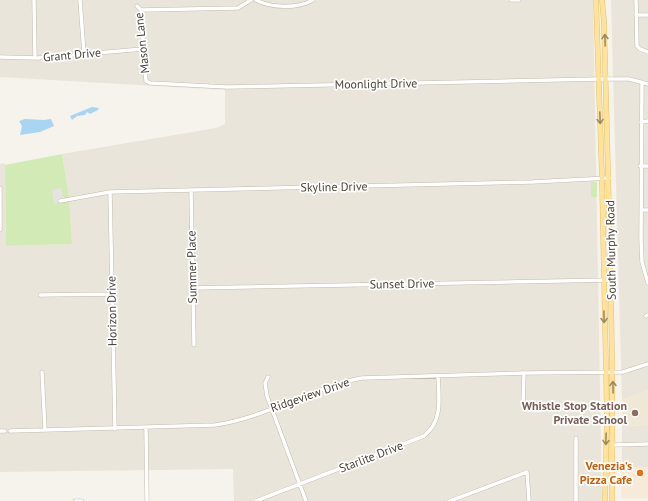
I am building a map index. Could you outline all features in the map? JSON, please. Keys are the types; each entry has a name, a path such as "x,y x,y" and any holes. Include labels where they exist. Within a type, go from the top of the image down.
{"main road":[{"name":"South Murphy Road","path":"596,0 602,178 606,372 605,501"},
{"name":"South Murphy Road","path":"602,0 612,280 614,445 612,501"}],"street":[{"path":"34,0 34,58"},
{"path":"80,0 84,53"},
{"path":"141,10 238,8 251,0"},
{"path":"256,0 266,5 291,6 306,4 313,0"},
{"path":"511,0 519,0"},
{"path":"636,0 637,46 648,52"},
{"name":"Mason Lane","path":"137,6 141,10 146,81"},
{"path":"636,15 648,15"},
{"name":"Grant Drive","path":"0,57 34,58 143,48"},
{"name":"Moonlight Drive","path":"146,81 174,85 227,87 599,79 630,79 648,84"},
{"path":"642,82 640,166 642,262 648,283"},
{"path":"641,122 648,121"},
{"path":"640,166 648,166"},
{"name":"Skyline Drive","path":"60,201 110,192 532,182 609,178"},
{"path":"0,188 0,229"},
{"name":"Summer Place","path":"191,190 194,345"},
{"name":"Horizon Drive","path":"110,192 115,429"},
{"path":"641,210 648,210"},
{"name":"Sunset Drive","path":"192,288 612,280"},
{"path":"40,295 111,294"},
{"name":"Ridgeview Drive","path":"0,431 115,429 221,424 271,409 352,380 383,376 613,372 634,370 648,364"},
{"path":"42,372 44,430"},
{"path":"523,404 524,373"},
{"name":"Starlite Drive","path":"256,501 424,436 432,428 438,416 438,376"},
{"path":"268,377 265,386 271,409 306,501"},
{"path":"146,428 147,501"},
{"path":"576,438 576,501"},
{"path":"614,445 648,444"},
{"path":"450,501 527,472 529,501"},
{"path":"75,501 82,501"}],"shaded area":[{"path":"0,0 593,0 602,501 234,501 233,469 0,472 0,164 5,163 6,246 72,244 69,196 62,154 216,128 225,124 225,90 0,77"},
{"path":"611,0 648,0 648,390 622,400"},
{"path":"61,188 64,201 54,204 52,190"},
{"name":"Whistle Stop Station Private School","path":"648,390 648,425 622,426 622,400"},
{"path":"648,425 648,467 622,467 622,426"},
{"path":"622,467 648,467 648,498 621,498"}],"green space":[{"path":"62,154 69,196 72,244 6,246 5,165"},
{"path":"591,182 597,182 597,197 591,197"}],"water":[{"path":"92,107 99,108 90,114 87,112 85,115 77,116 72,120 70,116"},
{"path":"25,119 51,119 54,126 40,132 20,135 22,126 19,121"}],"place":[{"name":"Whistle Stop Station Private School","path":"635,413"},
{"name":"Venezia's Pizza Cafe","path":"640,473"}]}
